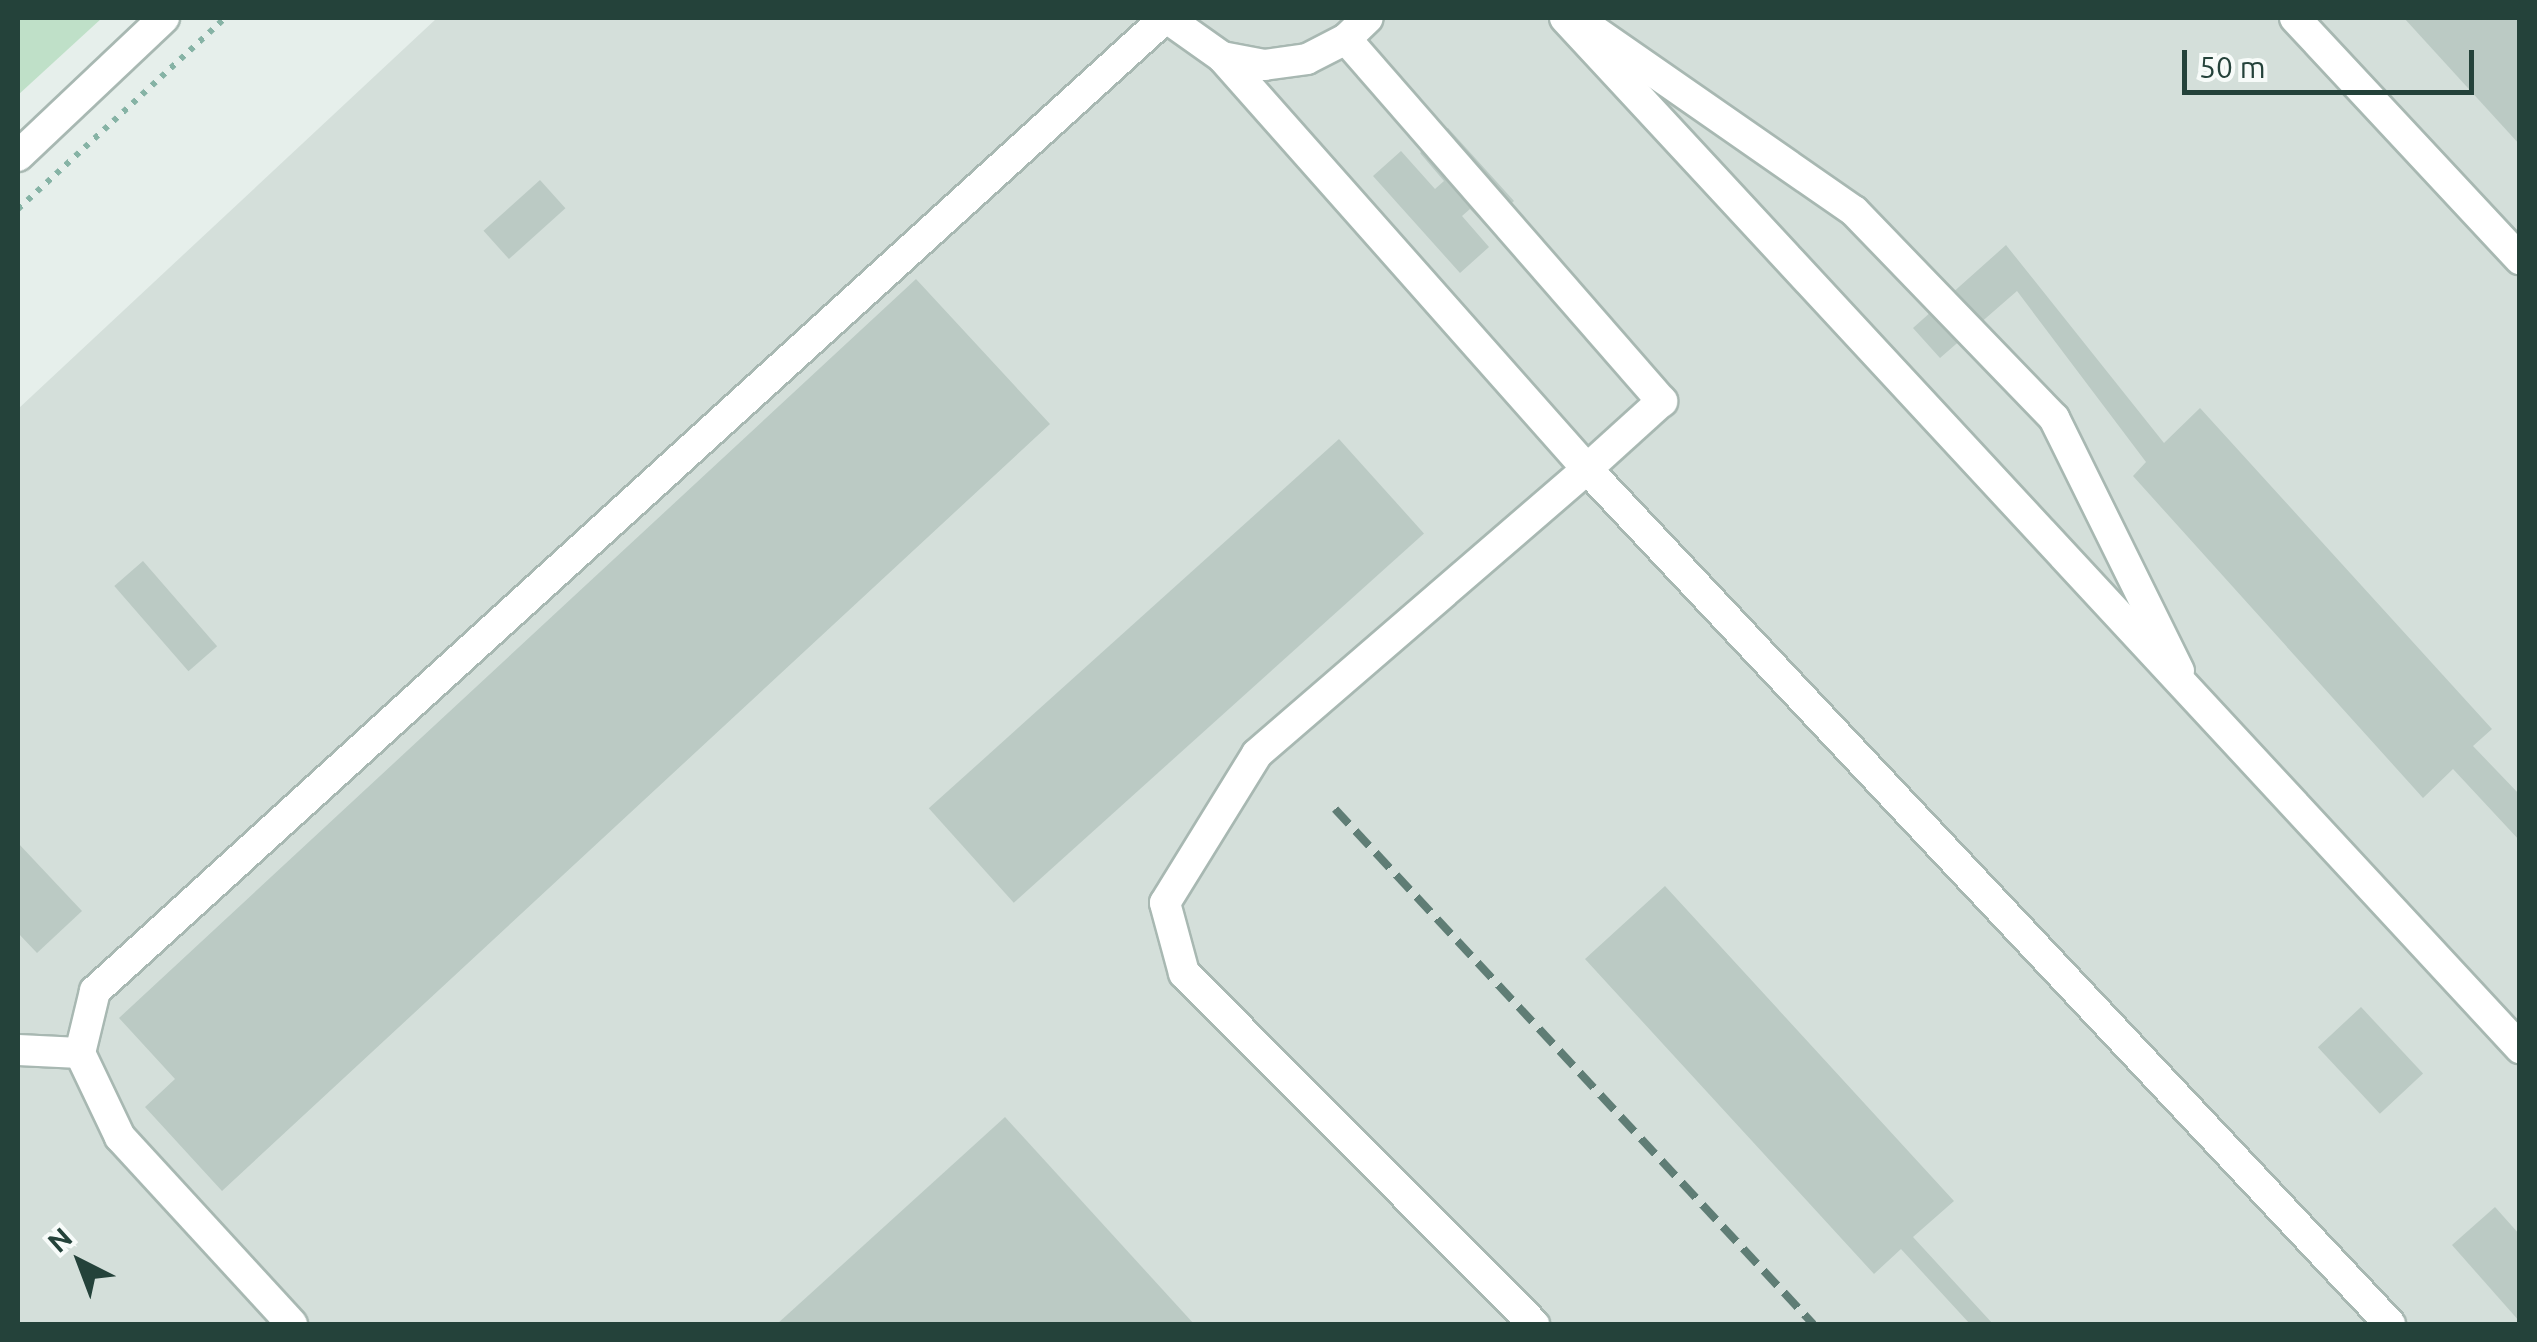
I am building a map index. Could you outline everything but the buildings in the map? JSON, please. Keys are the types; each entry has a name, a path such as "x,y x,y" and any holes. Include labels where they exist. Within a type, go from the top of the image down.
{"street":[{"path":"18,156 164,18"},
{"path":"292,1324 120,1137 80,1053 94,992 1166,18 1222,57 1587,469 2390,1324"},
{"path":"1222,57 1264,66 1307,59 1346,40 1368,18"},
{"path":"1565,18 2196,705 2520,1048"},
{"path":"1576,18 1854,211 2054,418 2196,705"},
{"path":"2296,18 2520,259"},
{"path":"1346,40 1662,401 1257,754 1165,903 1184,974 1534,1324"},
{"path":"18,1050 80,1053"}],"path":[{"path":"18,210 225,18"}],"shaded area":[{"path":"437,18 2519,18 2519,1324 18,1324 18,409"}],"green space":[{"path":"18,18 102,18 18,95"}],"railway":[{"path":"1335,809 1813,1324"}]}
